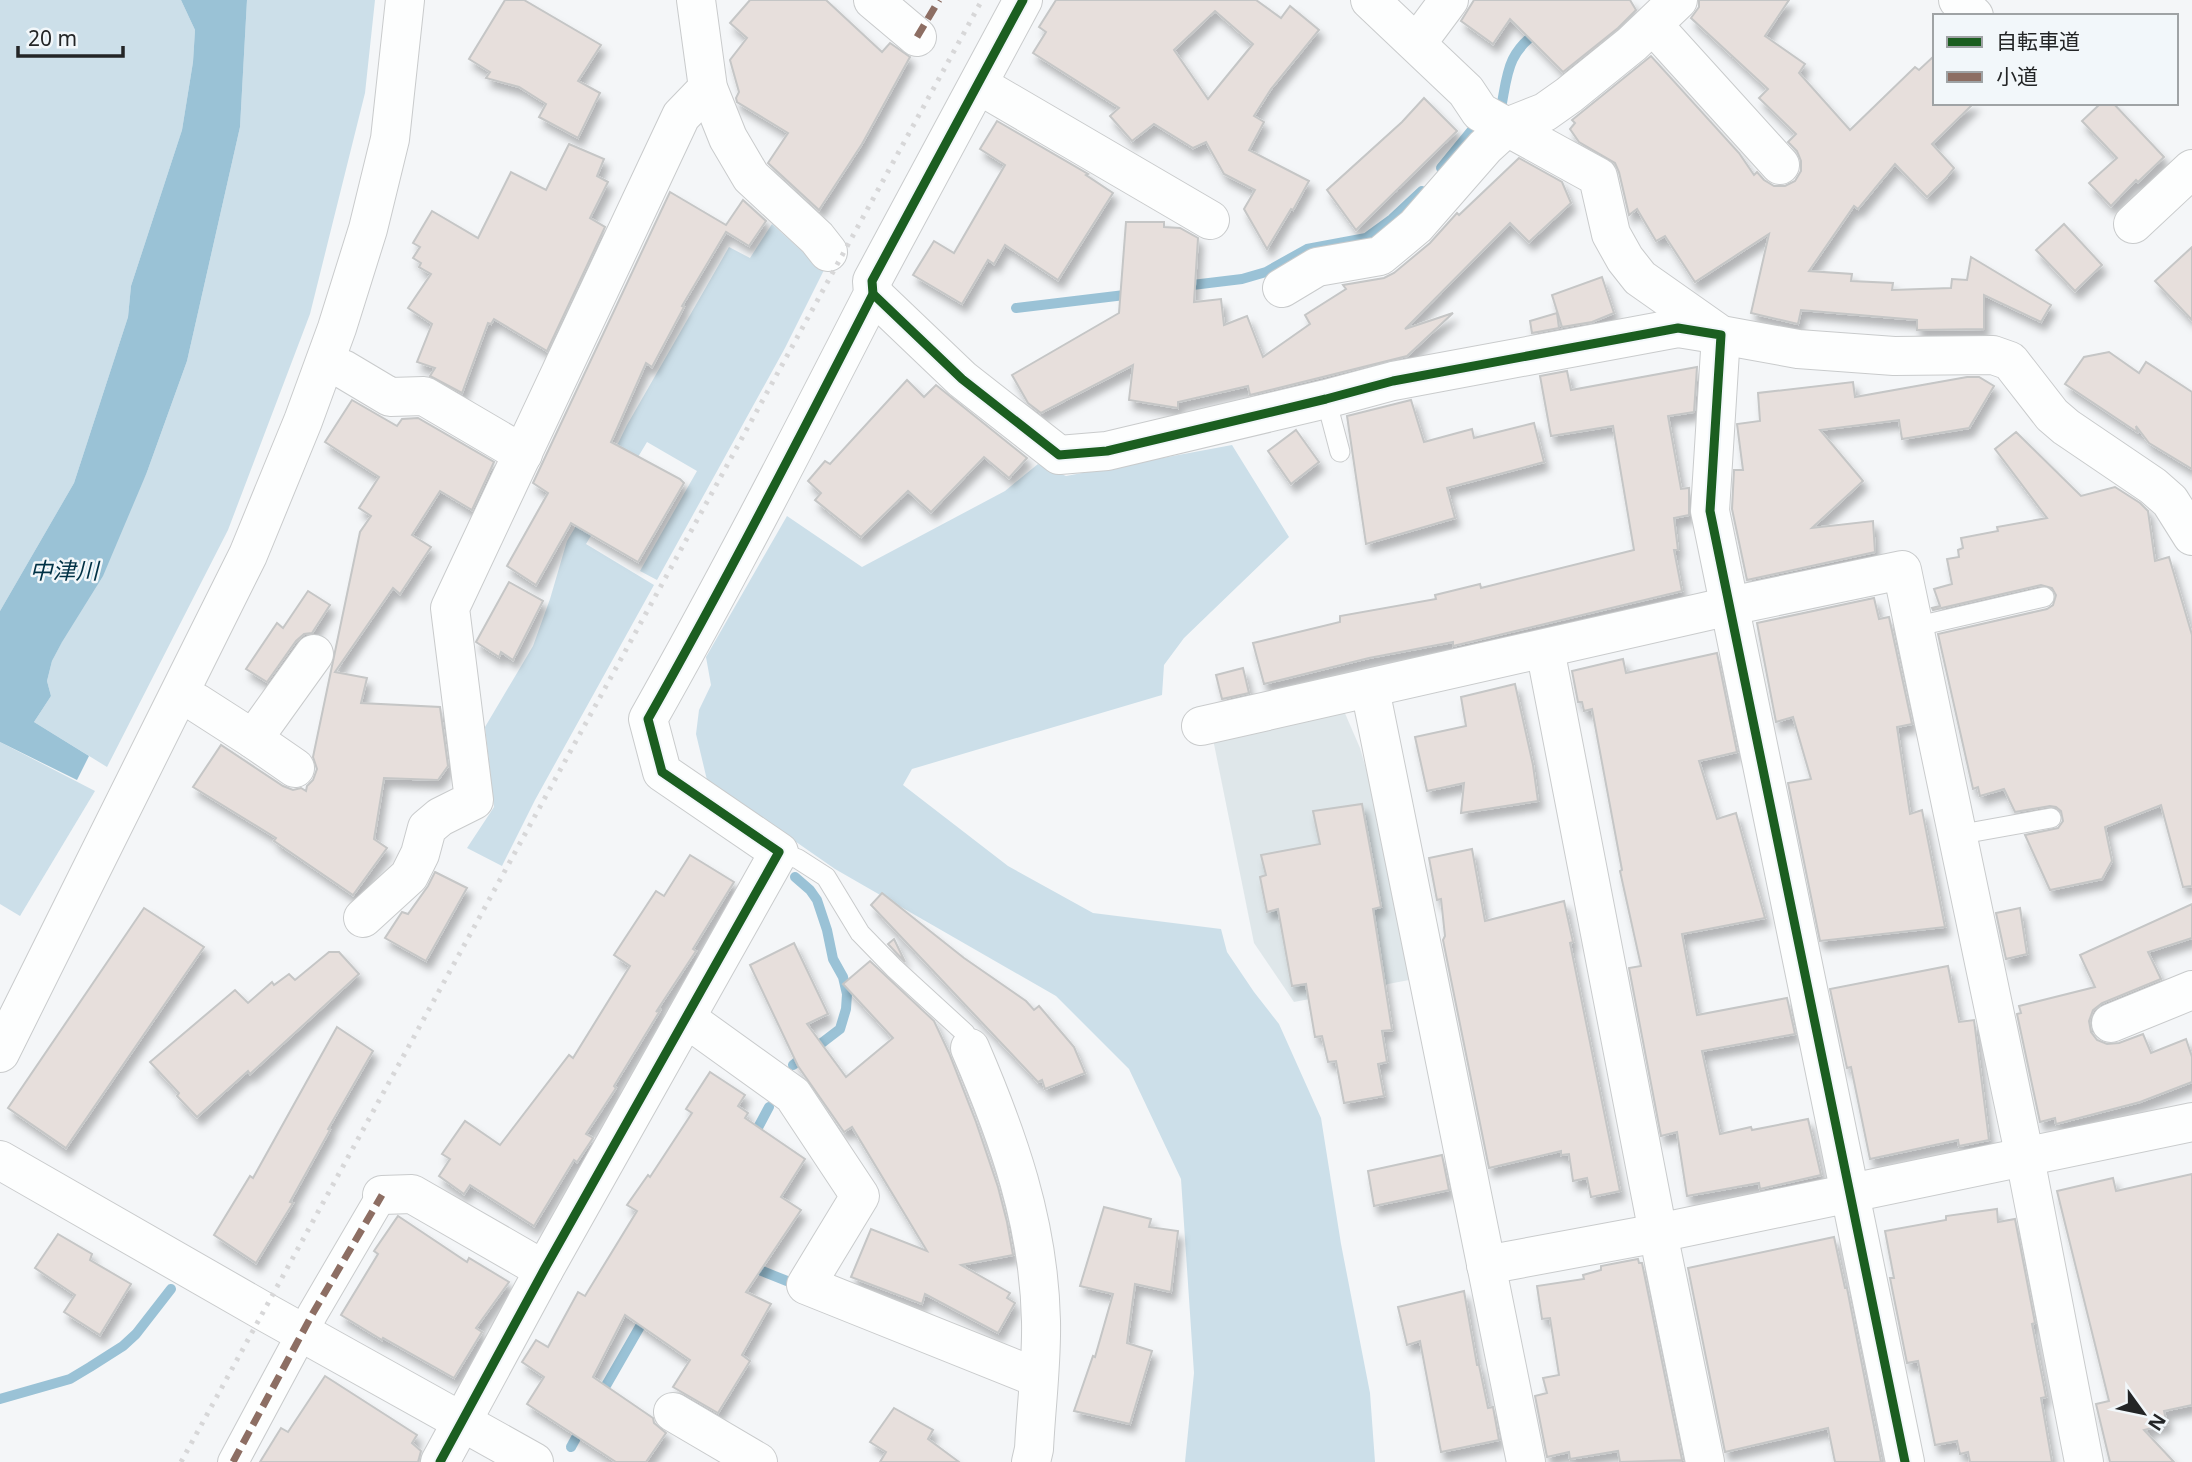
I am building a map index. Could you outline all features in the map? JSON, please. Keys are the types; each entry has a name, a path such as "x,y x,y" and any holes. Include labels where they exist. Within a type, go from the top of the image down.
{"street":[{"path":"0,1053 248,555 303,421 337,328 368,229 390,139 405,0"},
{"path":"696,0 708,88 728,138 751,177 817,237 828,252"},
{"path":"873,0 917,37"},
{"path":"440,1462 544,1270 779,852 662,772 648,719 772,492 873,293 873,281 1023,0"},
{"path":"1370,0 1466,92 1480,112 1598,177 1611,234 1625,259 1640,278 1721,335"},
{"path":"1417,43 1449,0"},
{"path":"1958,0 1972,14"},
{"path":"1282,288 1317,267 1380,256 1416,226 1485,146 1507,127 1545,112 1633,44 1665,13 1780,165"},
{"path":"979,85 1210,220"},
{"path":"363,918 409,876 420,854 427,828 440,817 474,800 450,608 681,116 708,88"},
{"path":"2133,224 2192,169"},
{"path":"873,293 962,379 1059,455 1107,451 1393,381 1678,328 1798,349 1894,356 1993,355 2010,361 2052,415 2066,428 2153,486 2170,501 2192,536"},
{"path":"1721,335 1710,512 1905,1462"},
{"path":"343,369 390,397 424,396 523,454"},
{"path":"1201,726 1730,606 1902,570 2025,1158 2084,1462"},
{"path":"1545,649 1705,1462"},
{"path":"253,739 314,654"},
{"path":"1370,689 1526,1462"},
{"path":"197,703 295,768"},
{"path":"2111,1023 2192,990"},
{"path":"686,1018 793,1095 860,1196 807,1285 1038,1378"},
{"path":"970,1048 996,1109 1025,1196 1036,1262 1041,1321 1034,1450 1031,1462"},
{"path":"1486,1265 1658,1233 2192,1122"},
{"path":"0,1160 534,1462"},
{"path":"233,1462 303,1332 382,1195 412,1194 544,1270"},
{"path":"673,1412 758,1462"}],"lane":[{"path":"1326,399 1340,452"},
{"path":"1914,626 2044,597"},
{"path":"1957,835 2051,818"},
{"path":"779,852 798,859 826,877 860,933 965,1033 970,1048"}],"shaded area":[{"path":"0,0 181,0 195,30 193,62 182,130 131,286 128,317 74,483 0,611"},
{"path":"247,0 375,0 365,93 310,314 228,530 107,767 34,722 51,696 47,681 52,661 147,472 187,361 240,127"},
{"path":"772,224 803,252 826,266 785,348 657,580 640,571 697,471 647,442 586,544 654,585 535,800 502,866 467,848 494,807 485,727 533,646 567,541 585,511 627,425 729,247 750,258"},
{"path":"1232,445 1289,537 1184,638 1164,665 1162,695 912,769 903,785 1008,866 1093,913 1221,929 1227,952 1279,1024 1321,1118 1341,1244 1370,1393 1375,1462 1185,1462 1194,1373 1181,1179 1129,1069 1056,996 835,869 707,780 696,734 699,710 711,685 706,657 787,516 862,567 1005,491 1038,464 1066,476"},
{"path":"1344,711 1360,748 1376,803 1409,980 1294,1002 1254,943 1213,739"},
{"path":"0,742 95,791 20,916 0,904"}],"water":[{"name":"中津川","path":"181,0 247,0 240,127 187,361 147,472 103,576 52,661 47,681 51,696 34,722 89,756 77,780 0,742 0,611 74,483 128,317 131,286 182,130 193,62 195,30"}],"building":[{"path":"505,0 524,0 601,45 578,81 600,93 578,138 539,117 546,104 519,87 486,78 490,72 469,59"},
{"path":"750,0 826,0 882,52 890,43 910,57 862,144 819,210 768,163 788,133 737,102 739,92 730,60 747,38 730,23"},
{"path":"1056,0 1256,0 1281,18 1290,6 1319,30 1271,89 1254,116 1264,122 1249,150 1309,181 1267,249 1244,209 1255,190 1224,174 1206,142 1193,148 1154,124 1132,141 1110,116 1119,108 1033,53 1046,32 1039,27","holes":["1215,11 1253,44 1208,99 1174,50"]},
{"path":"1474,0 1630,0 1636,10 1563,72 1510,19 1493,44 1461,21"},
{"path":"1699,0 1789,0 1765,36 1805,64 1799,73 1850,130 1915,67 1919,70 1933,57 1933,105 1972,105 1932,144 1954,168 1927,197 1895,164 1858,209 1854,206 1809,271 1852,274 1851,281 1893,283 1892,290 1951,288 1952,279 1967,280 1971,257 2051,305 2041,322 1984,295 1984,329 1917,330 1917,320 1801,310 1798,324 1751,313 1769,234 1695,282 1665,236 1656,241 1637,209 1629,215 1615,163 1579,142 1570,129 1575,123 1572,120 1651,56 1739,153 1754,175 1757,172 1774,186 1785,186 1795,181 1801,171 1801,161 1797,151 1788,142 1796,134 1759,98 1768,89 1691,18 1699,7"},
{"path":"1424,98 1457,131 1356,230 1327,190 1402,122"},
{"path":"2099,105 2115,105 2164,157 2138,182 2136,180 2111,206 2089,183 2117,158 2082,121"},
{"path":"997,121 1088,174 1086,175 1113,193 1058,280 1005,245 994,264 988,260 962,304 913,275 934,241 954,253 1005,165 980,149"},
{"path":"569,144 604,159 597,176 608,182 590,218 605,227 547,351 494,319 491,324 488,323 462,393 430,376 435,368 417,362 432,324 408,308 431,274 419,267 421,263 413,258 420,247 413,243 432,211 478,238 511,172 546,190"},
{"path":"1519,158 1562,182 1571,203 1529,242 1510,223 1405,329 1453,313 1407,356 1250,395 1248,386 1178,402 1178,408 1129,400 1133,365 1041,413 1028,403 1012,375 1119,313 1126,222 1164,222 1164,227 1180,228 1198,238 1194,302 1221,299 1224,325 1247,316 1263,357 1310,324 1305,315 1346,289 1343,285 1384,278 1394,273 1430,243 1457,213 1459,215"},
{"path":"670,192 726,225 743,200 766,221 749,246 726,232 682,306 684,307 652,367 646,363 611,442 684,483 638,562 571,523 536,585 507,566 548,493 533,483"},
{"path":"2064,224 2102,265 2075,291 2036,250"},
{"path":"2192,247 2192,320 2155,281"},
{"path":"1602,277 1614,313 1592,322 1562,327 1552,295"},
{"path":"1557,313 1559,328 1532,333 1530,321"},
{"path":"2109,352 2139,373 2146,362 2192,392 2192,469 2149,443 2136,426 2137,432 2065,384 2084,357"},
{"path":"1697,367 1694,412 1668,416 1681,489 1689,488 1689,515 1674,518 1678,550 1674,550 1682,591 1453,646 1453,642 1369,658 1264,684 1253,643 1340,622 1340,616 1436,599 1435,595 1480,584 1481,588 1634,550 1613,426 1551,436 1540,376 1567,371 1571,390"},
{"path":"1979,377 1994,386 1969,428 1902,439 1899,420 1820,430 1863,481 1812,528 1873,521 1875,552 1747,580 1732,509 1734,470 1743,470 1737,424 1760,421 1758,393 1853,382 1855,397"},
{"path":"907,380 924,397 936,385 1027,458 1009,478 984,457 931,512 908,491 861,537 815,500 821,493 808,481 825,461 830,464"},
{"path":"352,400 397,426 402,419 418,418 494,462 472,510 440,491 412,535 431,547 400,594 393,588 335,672 367,678 361,703 440,707 448,766 438,780 384,778 374,839 387,848 353,895 274,841 276,838 193,787 221,745 293,790 301,788 306,791 313,780 317,769 313,757 360,532 371,516 359,508 379,477 325,442"},
{"path":"1411,400 1424,442 1472,429 1474,438 1534,423 1544,462 1447,488 1455,518 1366,544 1347,416"},
{"path":"1296,430 1319,462 1291,484 1268,451"},
{"path":"2016,432 2081,496 2115,487 2140,503 2148,511 2155,561 2169,557 2192,635 2192,886 2183,887 2161,805 2105,827 2112,861 2102,879 2050,890 2025,835 2058,828 2063,821 2061,811 2050,806 2015,812 2004,789 1980,796 1978,787 1973,789 1938,634 2047,609 2053,605 2056,595 2052,588 2041,585 1933,610 1932,608 1940,606 1934,589 1952,584 1947,559 1959,557 1958,550 1963,548 1961,538 1998,531 1997,527 2047,518 1995,449"},
{"path":"509,582 543,601 513,660 501,652 499,657 476,642"},
{"path":"308,591 330,605 312,633 304,634 296,641 267,682 246,669 277,623 283,628"},
{"path":"1874,598 1879,619 1889,617 1912,724 1897,727 1910,814 1922,810 1945,927 1820,941 1788,783 1811,779 1793,717 1776,722 1757,623"},
{"path":"1717,653 1737,752 1699,761 1717,819 1736,813 1765,918 1682,934 1697,1015 1787,998 1795,1034 1702,1051 1720,1134 1808,1119 1821,1175 1760,1189 1759,1183 1687,1196 1677,1132 1661,1136 1629,968 1641,966 1620,871 1622,870 1592,709 1584,711 1582,702 1578,702 1572,671 1623,659 1626,673"},
{"path":"1243,668 1249,693 1222,699 1216,675"},
{"path":"1515,684 1538,801 1461,813 1464,783 1427,791 1415,737 1466,726 1461,697"},
{"path":"1362,804 1381,907 1373,909 1392,1030 1382,1031 1387,1062 1378,1064 1384,1096 1344,1103 1336,1061 1328,1062 1322,1036 1315,1037 1306,984 1292,986 1278,909 1267,912 1260,877 1266,875 1261,855 1320,844 1313,811"},
{"path":"1472,849 1485,921 1564,901 1620,1191 1591,1197 1587,1178 1573,1181 1569,1154 1561,1155 1561,1151 1489,1168 1443,940 1445,936 1441,899 1437,900 1429,858"},
{"path":"690,855 734,882 693,949 696,951 656,1012 661,1009 614,1086 616,1088 586,1134 593,1138 577,1162 574,1160 534,1226 470,1185 464,1194 439,1176 450,1159 442,1154 465,1121 500,1145 569,1055 573,1058 630,966 614,955 656,891 664,896"},
{"path":"435,872 467,888 426,961 385,938 402,912 408,914"},
{"path":"882,893 964,958 1026,1001 1034,1010 1039,1006 1074,1047 1085,1073 1045,1089 1042,1080 1038,1082 871,905"},
{"path":"2192,904 2192,938 2148,952 2161,979 2102,1003 2093,1010 2089,1021 2091,1032 2097,1040 2107,1044 2119,1043 2143,1034 2151,1053 2186,1039 2192,1057 2192,1082 2140,1102 2056,1124 2055,1118 2040,1122 2017,1014 2021,1013 2019,1006 2095,987 2080,955"},
{"path":"144,908 204,947 66,1148 8,1108"},
{"path":"2020,908 2027,954 2006,959 1996,913"},
{"path":"894,939 905,962 888,944"},
{"path":"794,943 828,1014 807,1024 846,1077 893,1038 843,984 870,961 934,1021 976,1122 1007,1222 1013,1255 961,1265 1010,1293 1007,1298 1015,1303 998,1333 925,1294 922,1304 851,1277 871,1229 927,1251 852,1127 844,1132 798,1066 750,965"},
{"path":"329,952 339,952 359,974 250,1074 248,1071 197,1117 150,1062 235,990 248,1003 272,982 274,985 289,974 295,980"},
{"path":"1948,966 1959,1022 1974,1020 1989,1140 1959,1146 1958,1140 1870,1159 1851,1067 1847,1068 1830,989"},
{"path":"337,1027 373,1051 328,1129 330,1130 290,1202 293,1203 256,1263 214,1235 250,1176 253,1178"},
{"path":"710,1072 745,1095 738,1106 748,1113 745,1118 805,1159 781,1197 801,1210 746,1292 771,1304 742,1355 750,1361 718,1413 673,1387 690,1360 625,1315 593,1377 653,1418 654,1423 666,1433 646,1462 616,1462 527,1404 544,1377 522,1362 536,1340 548,1347 578,1292 585,1296 637,1211 627,1205 648,1175 650,1177 692,1113 686,1109"},
{"path":"1442,1155 1449,1190 1374,1206 1368,1171"},
{"path":"2192,1174 2192,1405 2164,1411 2167,1424 2144,1430 2174,1462 2110,1462 2096,1404 2109,1401 2057,1191 2113,1178 2116,1191"},
{"path":"1104,1207 1151,1219 1149,1227 1178,1231 1171,1292 1135,1284 1127,1343 1152,1351 1130,1424 1074,1411 1093,1356 1095,1357 1113,1294 1080,1286"},
{"path":"1997,1209 1998,1222 2015,1219 2035,1323 2032,1324 2046,1397 2041,1398 2052,1462 1970,1462 1968,1452 1960,1454 1957,1441 1935,1445 1918,1361 1907,1363 1890,1278 1894,1278 1885,1231 1946,1220 1946,1216"},
{"path":"398,1216 467,1262 469,1258 509,1282 476,1328 482,1332 454,1378 341,1315 378,1254 374,1251"},
{"path":"58,1234 92,1254 90,1260 131,1284 100,1335 64,1312 75,1295 35,1268"},
{"path":"1834,1237 1847,1288 1881,1462 1835,1462 1828,1428 1725,1452 1688,1268"},
{"path":"1638,1259 1639,1263 1642,1263 1682,1460 1620,1462 1618,1451 1570,1459 1569,1452 1547,1457 1535,1396 1547,1393 1543,1378 1559,1375 1550,1318 1542,1319 1537,1286 1584,1279 1583,1275 1601,1270 1601,1266"},
{"path":"1464,1291 1477,1365 1488,1408 1493,1407 1499,1440 1441,1452 1420,1341 1407,1345 1398,1307"},
{"path":"325,1376 417,1435 412,1443 421,1451 418,1462 260,1462 281,1428 288,1432"},
{"path":"894,1408 933,1430 928,1439 959,1462 880,1462 886,1452 870,1442"}],"waterway":[{"path":"1500,113 1507,76 1514,57 1540,30"},
{"path":"1441,168 1477,124"},
{"path":"1184,286 1242,279 1266,272 1307,249 1366,238 1392,219 1422,191"},
{"path":"1016,308 1133,294"},
{"path":"793,1065 840,1029 847,994 843,977 833,959 817,900 795,877"},
{"path":"753,1137 769,1107"},
{"path":"747,1265 787,1281"},
{"path":"0,1399 70,1379 123,1346 136,1334 171,1289"},
{"path":"600,1396 646,1316"},
{"path":"571,1447 583,1425"}],"railway":[{"path":"181,1462 982,0"}],"marked path":[{"path":"917,37 939,0"},
{"path":"233,1462 313,1313 382,1195"}],"cycle path":[{"path":"440,1462 544,1270 779,852 662,772 648,719 791,454 873,294 872,281 1023,0"},
{"path":"873,294 962,379 1059,455 1107,451 1393,381 1678,328 1721,335 1710,511 1905,1462"}]}
